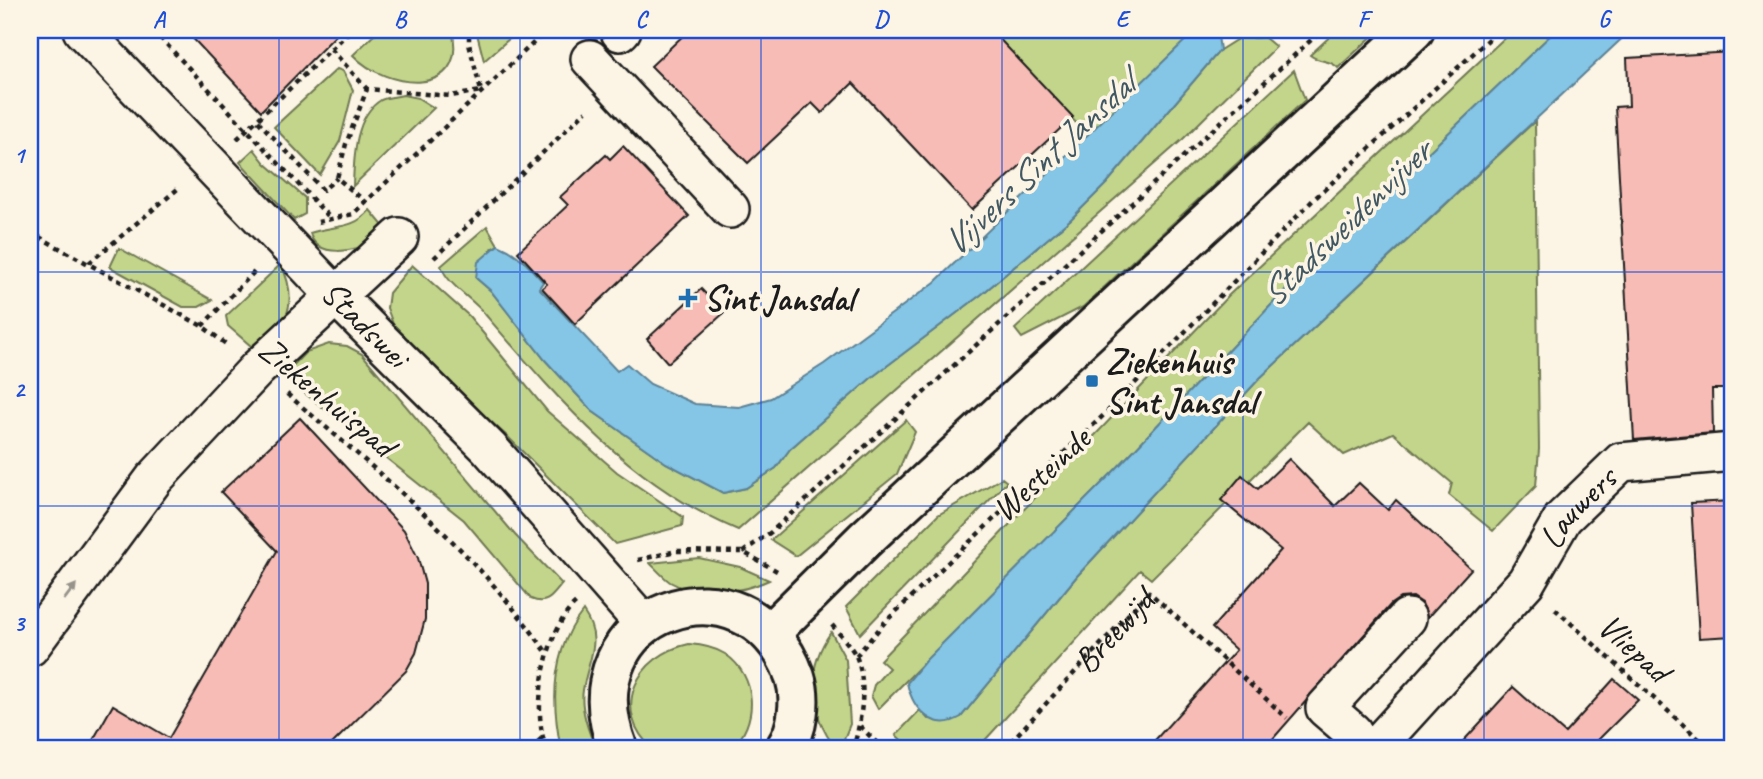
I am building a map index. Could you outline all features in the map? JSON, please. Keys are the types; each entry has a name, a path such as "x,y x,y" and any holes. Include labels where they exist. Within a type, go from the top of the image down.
{"street":[{"name":"Stadswei","path":"82,30 335,295 489,448 644,624"},
{"name":"Westeinde","path":"770,633 864,540 1414,30"},
{"path":"602,71 730,209"},
{"path":"30,647 154,479 258,368 399,237"},
{"name":"Lauwers","path":"1526,582 1563,518 1621,462 1733,452"},
{"path":"1407,618 1325,708 1360,745 1526,582"},
{"path":"618,749 608,724 606,696 611,669 624,644 644,624 674,608 709,605 742,613 770,633 788,657 798,685 798,716 785,749"}],"path":[{"path":"153,30 331,219"},
{"path":"470,30 469,44 481,90"},
{"path":"202,326 283,240 306,224 353,214 547,30"},
{"path":"743,552 771,532 924,395 1322,30"},
{"name":"Westeinde","path":"856,656 895,613 1107,412 1313,200 1499,30"},
{"path":"331,50 368,89 451,96 481,90"},
{"path":"429,263 602,71"},
{"path":"258,121 323,190 337,178 346,144 368,89"},
{"path":"337,178 366,202 399,237"},
{"name":"Ziekenhuispad","path":"30,232 202,326 258,368 439,525 501,590 547,653"},
{"name":"Vliepad","path":"1526,582 1710,749"},
{"name":"Breewijd","path":"1004,749 1149,592 1291,722"},
{"path":"860,726 883,749"},
{"path":"531,749 542,738 547,749"}],"green space":[{"path":"379,30 452,30 454,52 448,68 437,77 421,82 385,76 367,67 353,55"},
{"path":"476,30 519,30 484,61"},
{"path":"995,30 1196,30 1088,136 995,34"},
{"path":"1337,30 1379,30 1338,68 1310,55"},
{"path":"1513,30 1556,30 1293,282 1116,469 878,709 871,696 874,685 889,668 880,660 1229,295"},
{"path":"1247,33 1254,38 1264,37 1276,47 1183,139 738,530 663,489 598,437 568,408 484,313 454,285 441,266 487,226 498,245 491,249 476,278 491,291 545,360 592,411 666,463 723,493 746,488 776,468 790,449 871,378 982,294 1071,219 1107,183 1220,50"},
{"path":"337,69 343,71 353,90 340,141 320,175 274,127"},
{"path":"1294,70 1305,100 1083,307 1022,338 1015,329"},
{"path":"403,95 418,98 434,108 353,186 357,139 365,117 381,100"},
{"path":"1535,121 1539,449 1536,486 1493,531 1449,495 1452,483 1393,433 1344,455 1308,422 1151,579 1140,570 977,749 911,749 896,735 920,710 928,719 961,717 1077,576 1260,378"},
{"path":"254,149 265,163 305,198 305,214 294,220 240,162"},
{"path":"370,210 385,228 367,245 348,250 328,250 320,247 310,233 350,224"},
{"path":"119,248 212,300 199,307 183,307 110,267"},
{"path":"281,264 290,302 283,323 275,332 251,346 228,326 226,316"},
{"path":"412,265 469,316 547,411 617,472 683,517 682,526 615,544 508,437 399,340 387,308 389,293"},
{"path":"329,344 347,346 362,354 515,535 562,584 552,596 541,601 531,599 464,520 283,376 306,352"},
{"path":"906,420 915,432 897,474 796,556 771,540"},
{"path":"1002,478 1007,482 860,634 846,607 938,515"},
{"path":"699,558 740,567 769,580 733,591 694,591 670,582 650,563"},
{"path":"583,611 593,632 594,641 583,690 583,705 596,749 561,749 556,713 556,677 565,643 572,626"},
{"path":"831,632 846,660 850,724 840,749 836,749 820,721 813,691 817,661"},
{"path":"689,644 708,647 725,654 736,663 749,687 751,700 747,727 731,749 653,749 640,734 633,718 631,702 635,686 643,672 671,650"}],"water":[{"path":"1196,30 1206,30 1218,36 1220,50 1107,183 1071,219 982,294 871,378 790,449 776,468 746,488 723,493 666,463 592,411 545,360 491,291 476,278 478,262 498,245 517,256 533,271 543,282 539,288 617,371 627,364 650,384 695,404 739,407 771,398 824,364 935,282"},
{"path":"1556,30 1631,30 1260,378 1077,576 961,717 942,722 926,716 914,702 907,683 925,661 1116,469 1293,282"}],"building":[{"path":"185,30 341,30 261,111"},
{"path":"689,30 991,30 1073,117 972,210 853,83 822,113 812,103 748,163 651,66"},
{"path":"1733,52 1733,389 1712,389 1713,433 1634,440 1615,107 1629,106 1627,58"},
{"path":"623,146 689,216 575,324 542,288 547,284 518,252 568,205 560,197 606,155 610,159"},
{"path":"701,289 724,313 668,363 647,339"},
{"path":"300,418 404,530 418,558 425,584 425,619 416,653 406,671 327,749 88,749 113,705 169,738 277,551 221,492"},
{"path":"1289,459 1335,506 1359,483 1388,510 1396,500 1471,569 1427,618 1422,603 1413,597 1400,598 1391,604 1264,749 1147,749 1236,650 1212,628 1281,550 1221,500 1242,475 1258,489"},
{"path":"1733,501 1733,636 1699,638 1691,503"},
{"path":"1614,679 1638,700 1589,749 1456,749 1513,687 1565,733"}],"place":[{"name":"Sint Jansdal","path":"688,298"},
{"name":"Ziekenhuis Sint Jansdal","path":"1092,381"}],"water label":[{"name":"Vijvers Sint Jansdal","path":"1038,164"},
{"name":"Stadsweidenvijver","path":"1345,223"}]}
